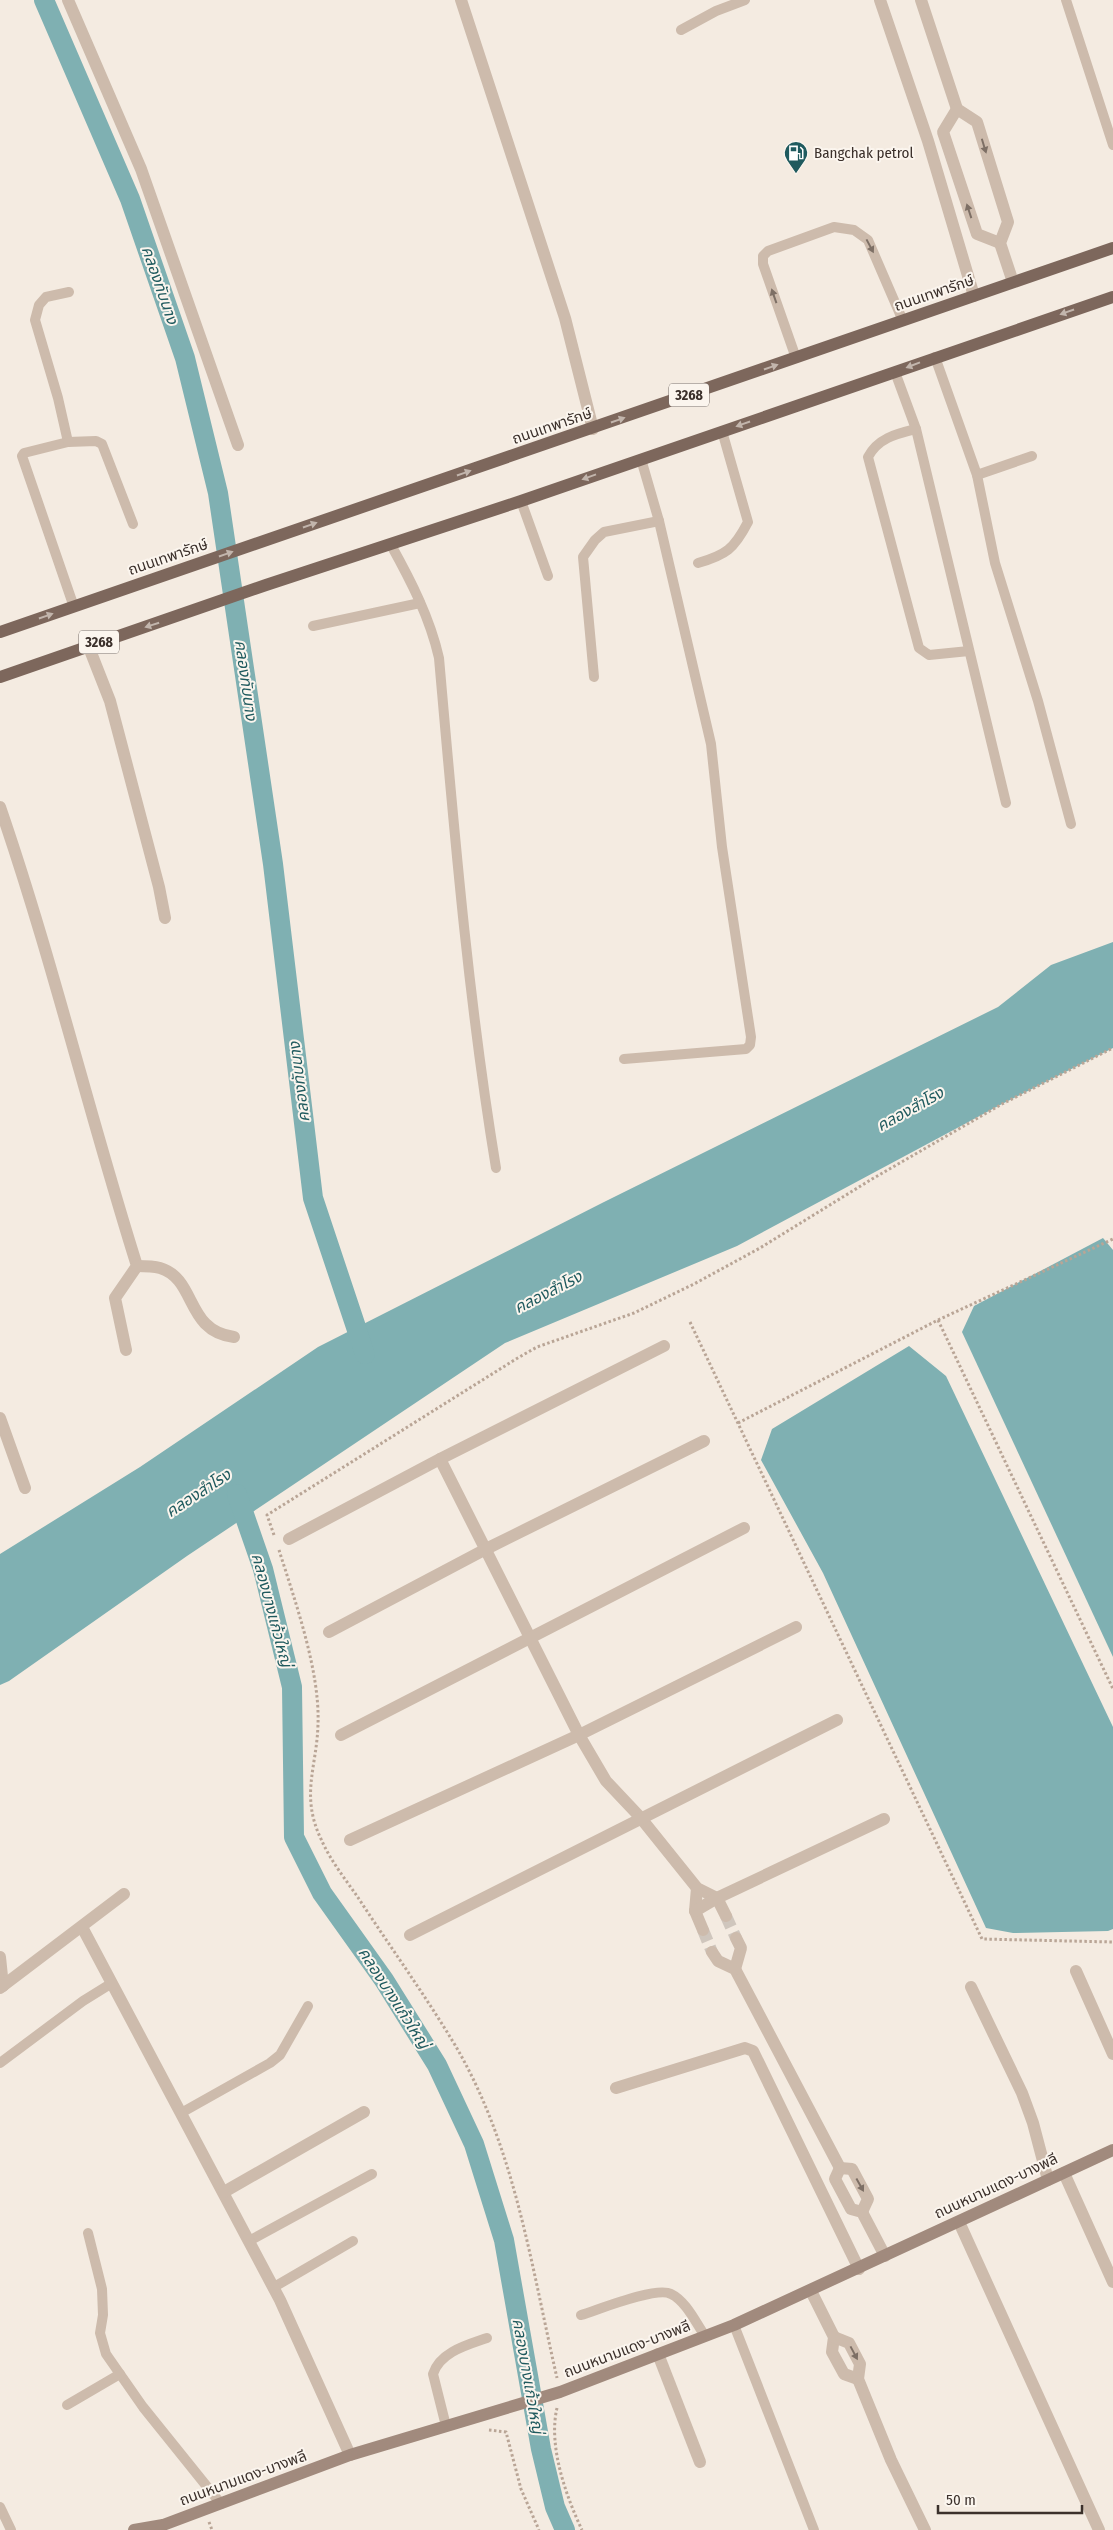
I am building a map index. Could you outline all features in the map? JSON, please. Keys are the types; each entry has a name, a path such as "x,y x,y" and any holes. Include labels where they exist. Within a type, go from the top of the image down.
{"main road":[{"name":"ถนนเทพารักษ์","path":"0,632 593,429 1113,248"},
{"name":"3268","path":"0,677 88,645 198,610 266,584 391,545 521,501 1113,297"},
{"name":"ถนนหนามแดง-บางพลี","path":"134,2530 164,2525 350,2455 560,2392 734,2325 812,2291 1113,2150"}],"street":[{"path":"68,0 141,169 238,445"},
{"path":"461,0 565,318 593,429"},
{"path":"880,0 928,141 974,296"},
{"path":"921,0 957,109 977,122 1008,222 1000,243 1013,282"},
{"path":"957,109 943,132 976,234 1000,243"},
{"path":"88,645 110,701 159,887 165,918"},
{"path":"0,807 27,885 109,1177 137,1266"},
{"path":"137,1266 158,1267 172,1274 183,1287 199,1318 208,1328 222,1335 234,1336"},
{"path":"126,1350 115,1298 137,1266"},
{"path":"289,1539 440,1459 664,1346"},
{"path":"0,1418 25,1488"},
{"path":"329,1632 486,1549 704,1442"},
{"path":"440,1459 579,1735 606,1780 640,1818 696,1888 717,1898 726,1916"},
{"path":"340,1735 744,1528"},
{"path":"350,1840 579,1735 796,1627"},
{"path":"410,1935 837,1720"},
{"path":"695,1911 717,1898 884,1819"},
{"path":"696,1888 695,1911 703,1930"},
{"path":"1,1987 124,1894"},
{"path":"82,1927 274,2287 350,2455"},
{"path":"735,1969 741,1948 736,1938"},
{"path":"712,1952 718,1960 735,1969 840,2168"},
{"path":"0,1957 1,1987"},
{"path":"1076,1971 1113,2054"},
{"path":"971,1987 1022,2094 1033,2123 1048,2180"},
{"path":"616,2088 745,2048 753,2051 859,2269"},
{"path":"224,2192 364,2112"},
{"path":"840,2168 835,2179 851,2209 862,2212 885,2256"},
{"path":"840,2168 852,2170 868,2199 862,2212"},
{"path":"1064,2173 1113,2282"},
{"path":"959,2222 1099,2530"},
{"path":"812,2291 834,2337 832,2352 844,2374 858,2379"},
{"path":"834,2337 849,2343 860,2364 858,2379 891,2460 925,2530"},
{"path":"658,2354 700,2462"}],"lane":[{"path":"681,30 716,11 745,0"},
{"path":"1066,0 1113,145"},
{"path":"796,358 763,264 763,256 768,251 834,227 854,230 868,240 903,321"},
{"path":"68,442 58,398 35,320 39,305 46,297 69,292"},
{"path":"935,357 977,475 995,563 1038,701 1071,824"},
{"path":"895,372 916,429 1006,803"},
{"path":"916,429 897,434 874,445 868,457 919,648 929,655 969,651"},
{"path":"698,563 721,556 737,542 748,522 722,431"},
{"path":"74,606 22,456 32,451 68,442 96,441 102,444 133,524"},
{"path":"977,475 1032,456"},
{"path":"624,1059 746,1049 750,1045 751,1038 722,847 711,744 659,521 640,459"},
{"path":"521,501 548,576"},
{"path":"594,677 582,557 604,532 659,521"},
{"path":"391,545 433,631 439,658 459,874 487,1115 496,1168"},
{"path":"313,626 420,603"},
{"path":"0,2063 83,2001 112,1983"},
{"path":"182,2113 270,2063 280,2055 308,2006"},
{"path":"249,2240 372,2174"},
{"path":"88,2233 102,2289 103,2315 100,2333 106,2354 221,2504"},
{"path":"274,2287 353,2241"},
{"path":"580,2315 655,2293 670,2293 682,2302 705,2336"},
{"path":"734,2325 814,2530"},
{"path":"446,2426 433,2374 435,2368 439,2361 459,2348 486,2338"},
{"path":"66,2405 120,2374"},
{"path":"0,2507 11,2530"}],"path":[{"path":"1102,1053 1113,1048"},
{"path":"738,1424 938,1320 1113,1239"},
{"path":"938,1320 1113,1688"},
{"path":"690,1322 982,1939 1113,1942"},
{"path":"560,2392 554,2421 562,2484 582,2530"},
{"path":"477,2416 483,2429 506,2432 521,2489 539,2530"}],"water":[{"name":"คลองสำโรง","path":"1113,942 1113,1048 1002,1104 737,1246 505,1343 187,1556 9,1681 0,1685 0,1554 140,1467 318,1347 604,1202 998,1007 1051,965"},
{"path":"1103,1238 1113,1250 1113,1657 962,1332 974,1306"},
{"path":"909,1346 946,1376 1113,1727 1113,1929 1108,1931 1013,1933 986,1928 823,1573 761,1460 772,1429"}],"waterway":[{"name":"คลองทับนาง","path":"44,0 130,199 185,358 218,493 273,864 313,1198 365,1354"},
{"name":"คลองบางแก้วใหญ่","path":"237,1494 263,1569 292,1687 294,1837 322,1893 384,1980 437,2065 474,2144 504,2240 541,2449 555,2507 565,2530"}],"tunnel":[{"path":"726,1916 736,1938"},
{"path":"703,1930 712,1952"}],"place":[{"name":"Bangchak petrol","path":"796,174"}]}
